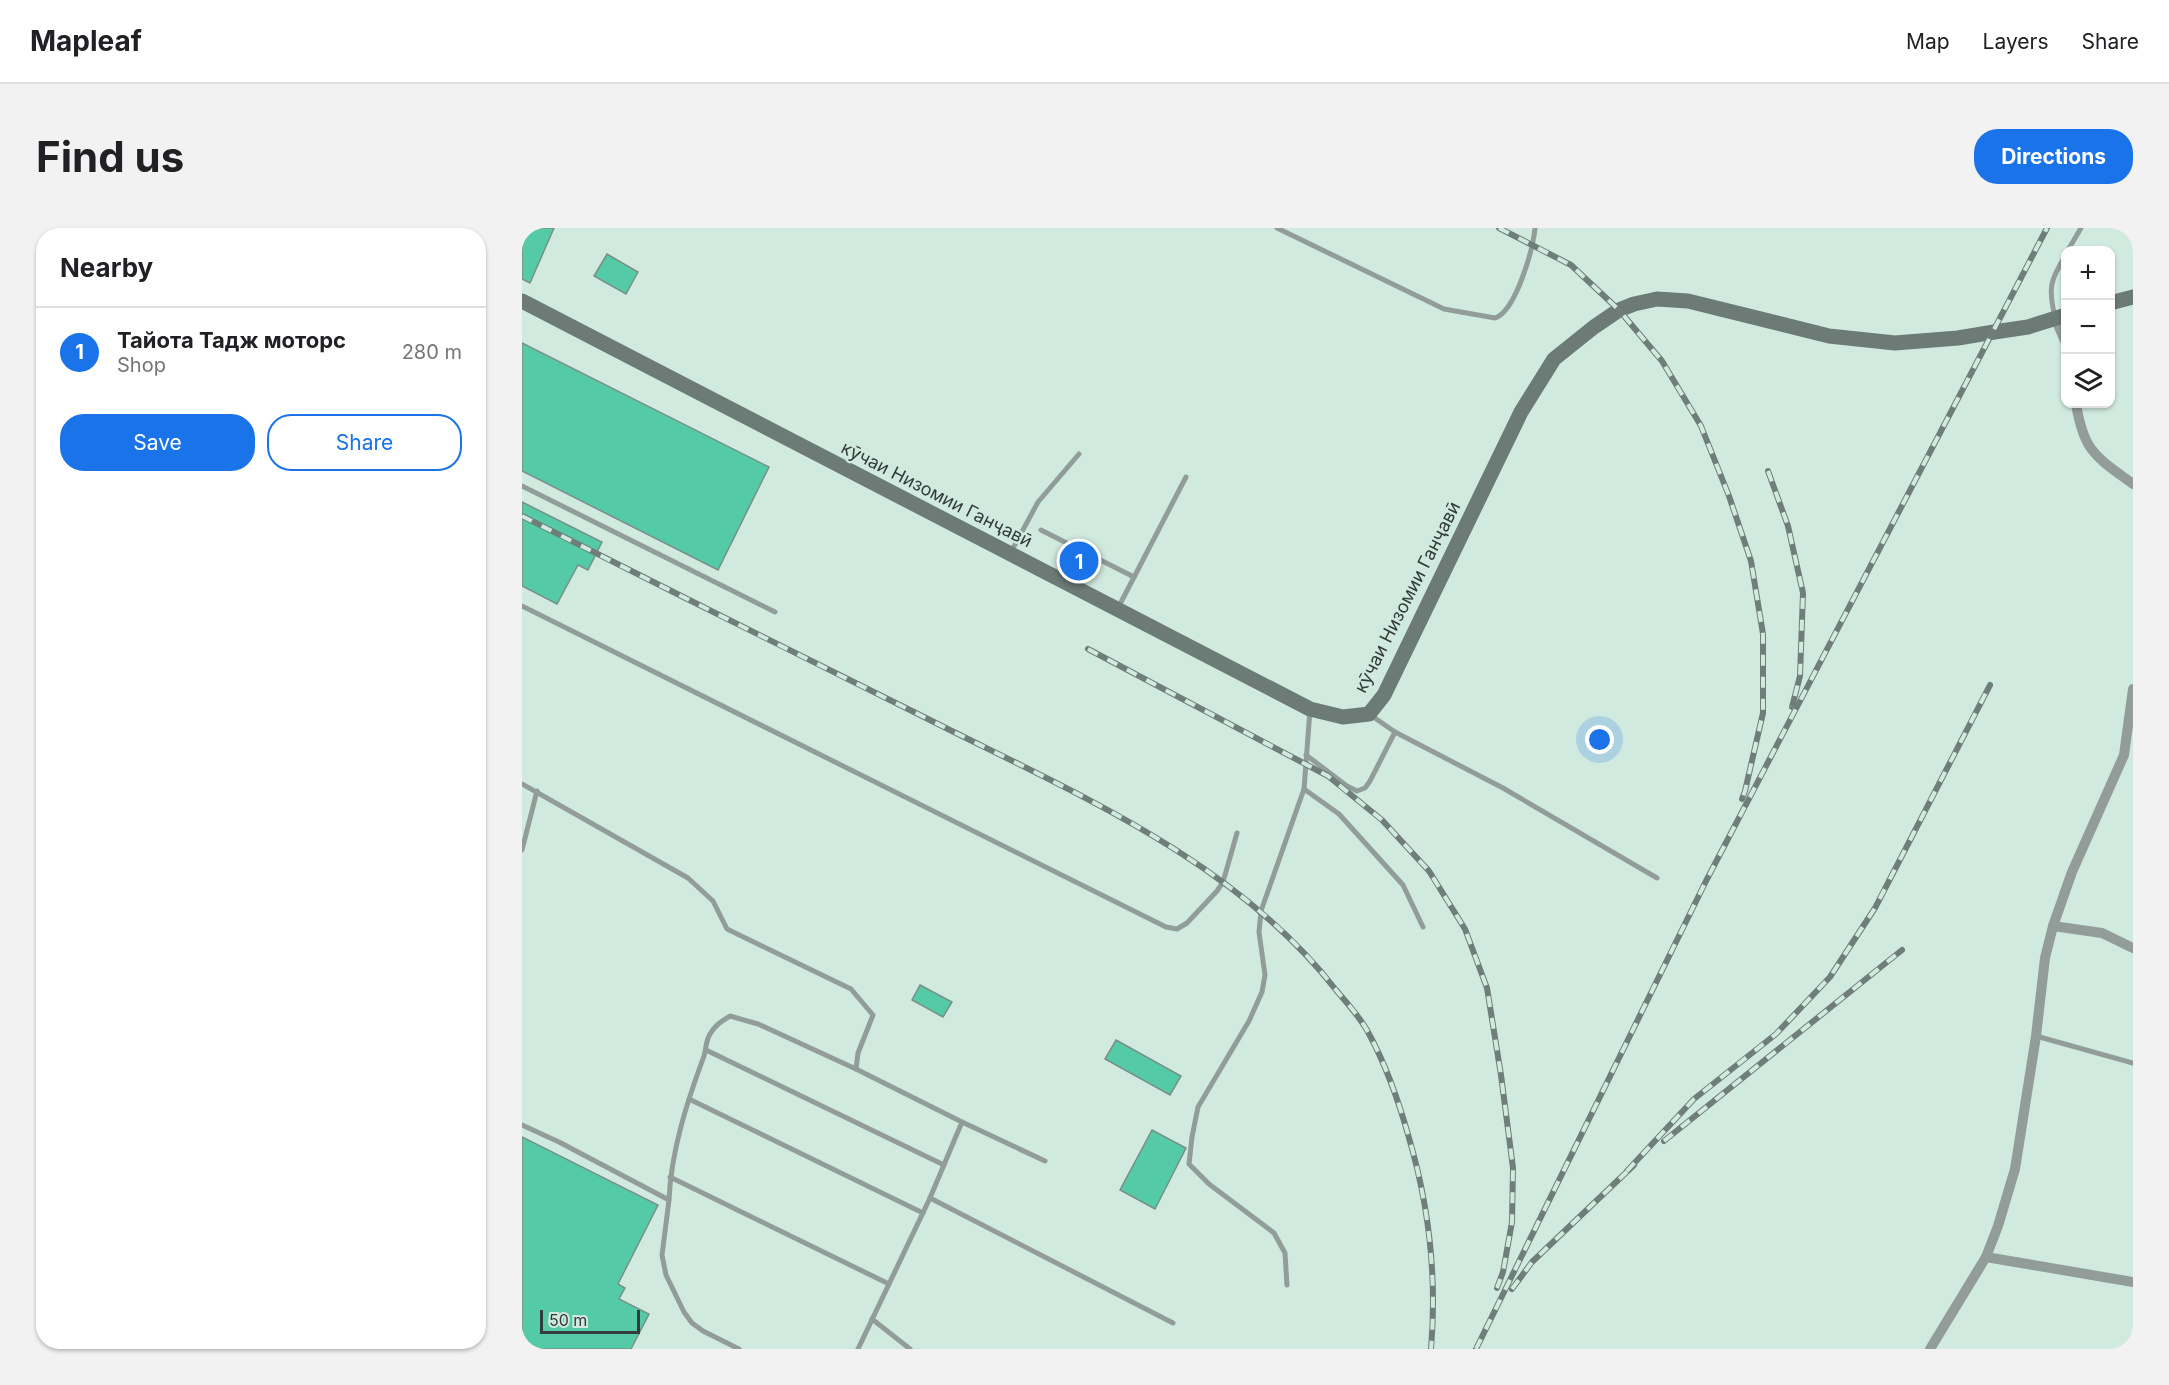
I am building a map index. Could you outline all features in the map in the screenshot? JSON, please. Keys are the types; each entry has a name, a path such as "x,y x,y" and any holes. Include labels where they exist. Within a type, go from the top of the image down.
{"main road":[{"path":"2115,302 2133,297"},
{"name":"кӯчаи Низомии Ганҷавӣ","path":"522,301 1310,709 1343,717 1369,714 1384,695 1521,412 1554,359 1619,310 1657,299 1689,301 1829,336 1895,343 2028,327 2060,317"}],"street":[{"path":"2077,408 2080,426 2088,446 2100,459 2133,484"},
{"path":"1930,1349 1986,1257 1998,1226 2015,1169 2036,1036 2045,958 2053,926 2072,872 2124,755 2133,689"},
{"path":"2053,926 2102,933 2133,948"},
{"path":"1986,1257 2133,1282"}],"lane":[{"path":"1277,228 1444,309 1495,318 1502,316 1509,307 1533,246 1535,228"},
{"path":"2070,246 2081,228"},
{"path":"2060,317 2049,296 2054,274 2061,263"},
{"path":"1011,554 1038,502 1080,454"},
{"path":"1117,609 1186,477"},
{"path":"522,486 775,612"},
{"path":"1041,530 1134,578"},
{"path":"522,606 1166,927 1177,929 1187,924 1217,891 1223,882 1237,832"},
{"path":"1287,1285 1285,1252 1274,1233 1209,1184 1189,1164 1198,1107 1249,1021 1262,992 1265,975 1259,932 1261,911 1304,789 1310,709"},
{"path":"1369,714 1395,732 1503,788 1657,878"},
{"path":"1306,755 1357,791 1365,788 1370,781 1395,732"},
{"path":"522,784 688,878 713,902 727,929 851,989 873,1015 858,1053 856,1069"},
{"path":"1304,789 1339,814 1403,885 1423,927"},
{"path":"522,850 537,792"},
{"path":"739,1349 692,1323 666,1275 662,1255 670,1177 689,1098 706,1050 708,1036 718,1023 730,1016 758,1024 1045,1161"},
{"path":"2036,1036 2133,1063"},
{"path":"706,1050 944,1165"},
{"path":"689,1098 923,1213"},
{"path":"858,1349 930,1198 962,1122"},
{"path":"522,1125 560,1142 669,1200"},
{"path":"670,1177 889,1284"},
{"path":"930,1198 1173,1323"},
{"path":"872,1319 910,1349"}],"building":[{"path":"522,228 554,228 530,283 522,279"},
{"path":"607,254 638,272 626,294 594,276"},
{"path":"522,343 769,467 718,570 522,471"},
{"path":"522,502 602,542 588,570 578,565 557,604 522,586"},
{"path":"920,985 952,1002 943,1017 912,1000"},
{"path":"1116,1040 1181,1076 1170,1095 1105,1059"},
{"path":"1152,1130 1186,1148 1155,1209 1120,1190"},
{"path":"522,1137 658,1205 618,1284 625,1288 619,1299 649,1314 631,1349 522,1349"}],"railway":[{"path":"1499,228 1571,265 1619,310 1662,361 1701,426 1729,496 1751,561 1763,634 1763,713 1742,799"},
{"path":"1476,1349 1706,881 2047,228"},
{"path":"1768,471 1788,526 1803,593 1800,676 1792,707"},
{"path":"522,516 1093,802 1200,866 1249,903 1295,944 1361,1021 1381,1057 1396,1097 1416,1164 1430,1242 1433,1296 1431,1349"},
{"path":"1088,649 1328,776 1382,820 1429,871 1465,929 1487,988 1513,1168 1512,1222 1503,1272 1497,1288"},
{"path":"1627,1171 1694,1099 1776,1034 1830,977 1875,908 1990,685"},
{"path":"1664,1141 1902,950"},
{"path":"1512,1289 1532,1262 1634,1165"}],"place":[{"name":"Тайота Тадж моторс","path":"1079,561"}]}
